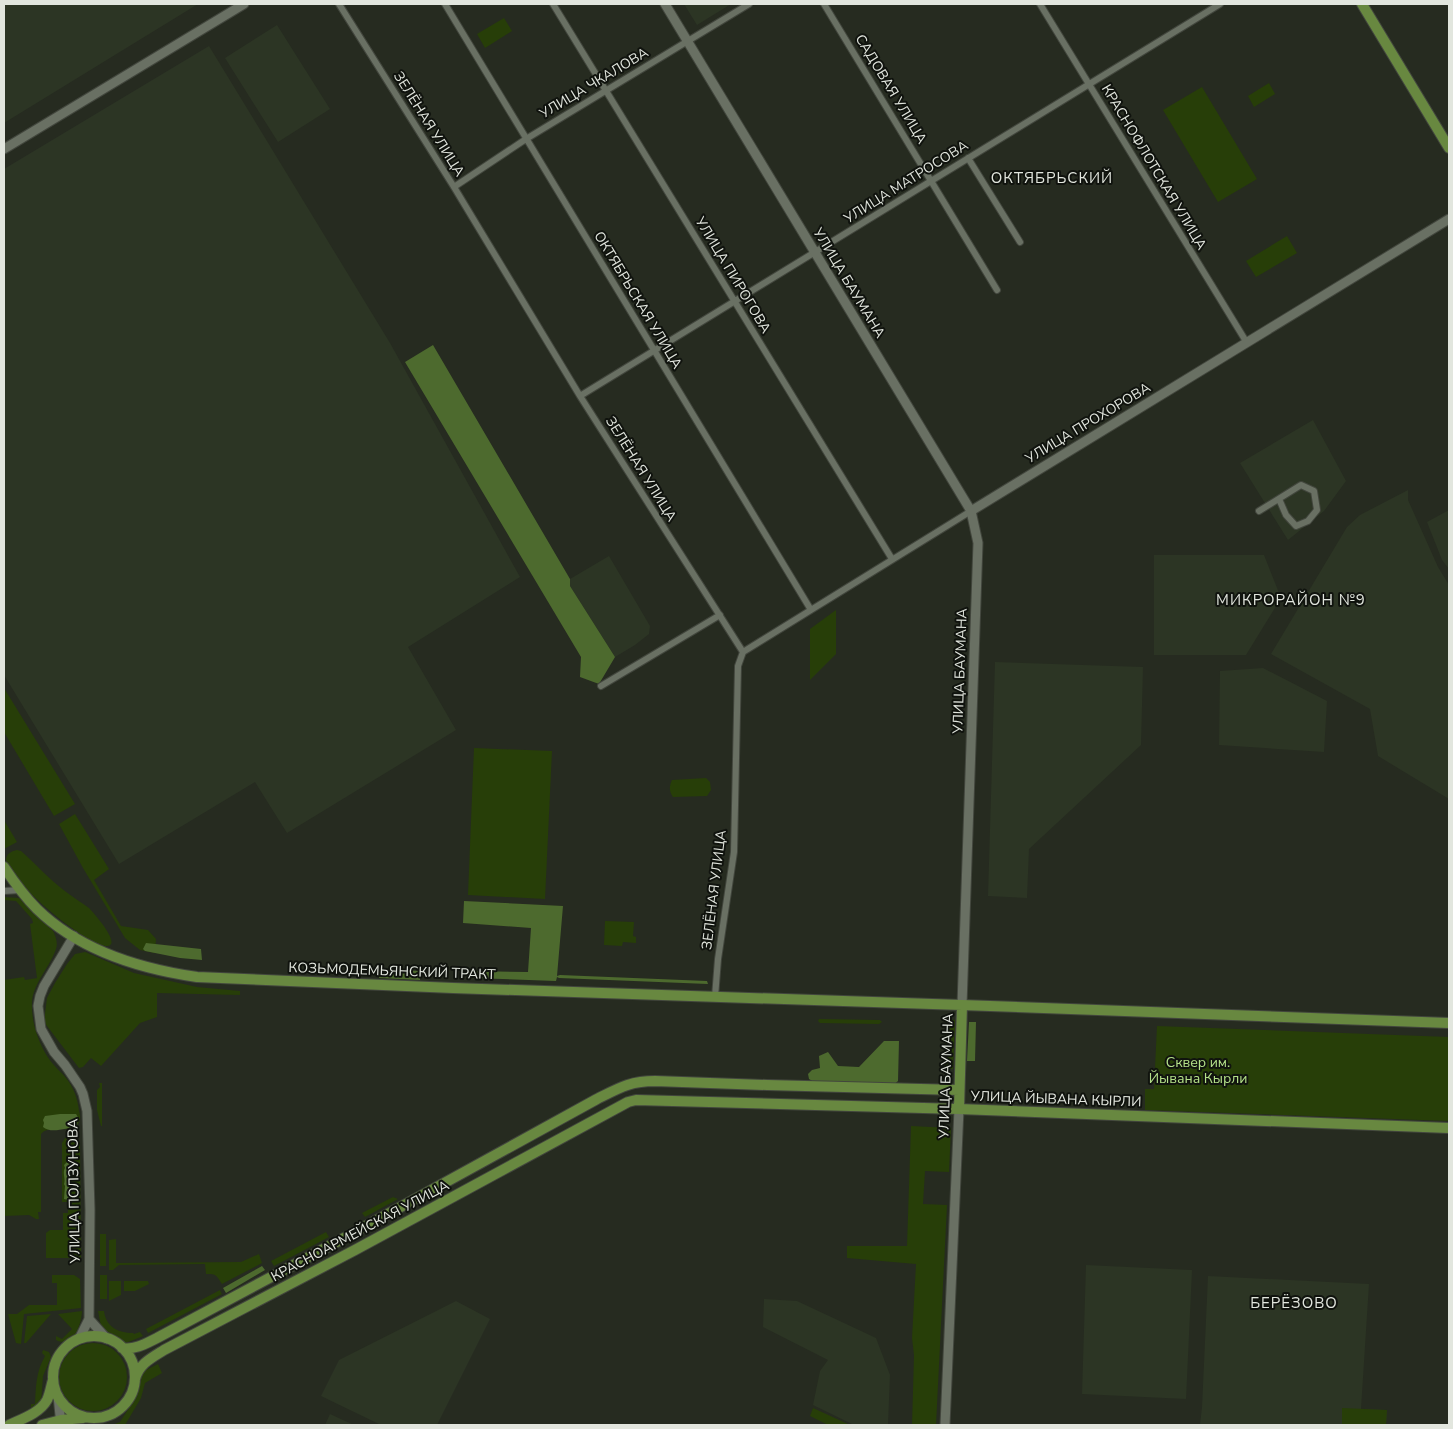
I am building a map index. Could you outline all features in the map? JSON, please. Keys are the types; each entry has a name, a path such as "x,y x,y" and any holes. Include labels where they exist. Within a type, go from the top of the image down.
{"main road":[{"path":"1362,4 1449,148"},
{"name":"КОЗЬМОДЕМЬЯНСКИЙ ТРАКТ","path":"4,867 20,890 38,910 55,924 97,948 136,963 169,972 204,978 715,997"},
{"path":"715,997 1449,1023"},
{"name":"УЛИЦА БАУМАНА","path":"958,1109 962,1005"},
{"name":"УЛИЦА ЙЫВАНА КЫРЛИ","path":"597,1099 636,1081 959,1090"},
{"path":"811,1104 812,1086"},
{"path":"597,1099 605,1114"},
{"name":"КРАСНОАРМЕЙСКАЯ УЛИЦА","path":"122,1348 130,1349 141,1346 157,1338 597,1099"},
{"name":"УЛИЦА ЙЫВАНА КЫРЛИ","path":"605,1114 628,1102 643,1099 1449,1128"},
{"name":"КРАСНОАРМЕЙСКАЯ УЛИЦА","path":"135,1379 136,1373 142,1365 164,1350 420,1215 605,1114"},
{"path":"452,1178 460,1193"},
{"path":"412,1200 420,1215"},
{"path":"9,1425 37,1411 42,1406 48,1398 55,1366 62,1353 79,1339 90,1337 107,1339 122,1348 132,1362 135,1379 127,1401 116,1411 102,1417 87,1417 42,1425"},
{"path":"53,1379 58,1396 67,1408 87,1417"}],"street":[{"path":"4,149 244,4"},
{"name":"ЗЕЛЁНАЯ УЛИЦА","path":"338,4 454,187 580,396 743,652 738,666 734,852 718,959 715,997"},
{"name":"ОКТЯБРЬСКАЯ УЛИЦА","path":"445,4 811,610"},
{"name":"УЛИЦА ПИРОГОВА","path":"553,4 892,560"},
{"name":"УЛИЦА БАУМАНА","path":"665,4 971,511 978,543 962,1005"},
{"name":"УЛИЦА ЧКАЛОВА","path":"454,187 526,139 749,4"},
{"name":"САДОВАЯ УЛИЦА","path":"824,4 997,290"},
{"name":"КРАСНОФЛОТСКАЯ УЛИЦА","path":"1040,4 1246,343"},
{"name":"УЛИЦА МАТРОСОВА","path":"580,396 1220,4"},
{"path":"968,158 1020,242"},
{"name":"УЛИЦА ПРОХОРОВА","path":"743,652 1449,219"},
{"path":"1259,511 1301,485 1314,492 1317,510 1308,521 1296,526 1286,514 1279,499"},
{"path":"601,686 720,615"},
{"path":"4,891 20,890"},
{"name":"УЛИЦА ПОЛЗУНОВА","path":"74,936 44,986 38,1006 41,1029 54,1052 80,1087 87,1111 90,1210 89,1318 79,1339"},
{"name":"УЛИЦА БАУМАНА","path":"945,1425 958,1109"},
{"path":"89,1318 107,1339"},
{"path":"58,1396 61,1423"},
{"path":"78,1425 87,1417"}],"shaded area":[{"path":"4,4 198,4 4,123"},
{"path":"684,4 731,4 697,25"},
{"path":"277,25 330,109 278,142 225,58"},
{"path":"209,46 390,343 520,577 408,647 456,730 287,833 255,782 119,864 4,675 4,169"},
{"path":"1313,420 1346,481 1324,511 1288,540 1240,463"},
{"path":"1408,490 1408,500 1438,567 1449,585 1449,799 1378,756 1370,709 1271,654 1347,527 1360,515"},
{"path":"1449,510 1449,569 1442,560 1427,522"},
{"path":"1154,555 1264,555 1281,598 1246,655 1154,655"},
{"path":"609,556 650,626 649,634 615,657 570,586 570,579"},
{"path":"995,662 1143,667 1141,745 1029,849 1027,898 988,896"},
{"path":"1263,668 1327,701 1324,752 1219,745 1220,671"},
{"path":"1086,1265 1192,1270 1186,1399 1082,1394"},
{"path":"1208,1276 1369,1284 1361,1409 1387,1410 1386,1425 1200,1425"},
{"path":"764,1299 797,1301 876,1338 890,1375 888,1425 854,1425 813,1405 820,1371 828,1360 763,1327"},
{"path":"456,1301 490,1319 437,1425 381,1425 321,1396 339,1360"},
{"path":"330,1414 343,1420 354,1425 325,1425"}],"green space":[{"path":"504,18 512,31 485,48 477,34"},
{"path":"1269,83 1275,94 1254,107 1248,96"},
{"path":"1202,87 1257,179 1218,202 1163,110"},
{"path":"1287,236 1297,253 1256,277 1246,261"},
{"path":"433,345 570,579 570,586 615,657 599,684 580,677 581,657 405,362"},
{"path":"836,610 836,654 810,680 810,629"},
{"path":"4,688 75,804 54,816 4,732"},
{"path":"474,748 552,751 545,899 468,895"},
{"path":"706,778 710,782 711,790 707,796 673,797 671,793 672,780"},
{"path":"75,814 109,869 94,880 121,926 148,930 156,939 155,953 140,950 125,938 83,868 59,824"},
{"path":"4,820 17,842 4,849"},
{"path":"17,850 21,851 59,887 89,908 110,936 112,941 110,945 105,946 95,943 81,935 32,895 9,868 6,859 7,855"},
{"path":"4,897 19,898 53,931 55,936 57,942 56,949 33,994 33,1016 35,1030 43,1050 73,1089 80,1116 76,1126 66,1129 50,1129 41,1134 41,1212 38,1212 39,1219 29,1215 4,1216 4,980 24,977 25,980 37,978 30,924 33,923 32,919 16,901 4,900"},
{"path":"464,901 563,906 557,976 707,981 708,984 557,977 556,981 472,978 472,971 528,972 531,928 463,923"},
{"path":"605,921 634,922 633,936 636,937 636,943 623,942 622,946 604,945"},
{"path":"146,943 201,949 202,960 145,951 143,949"},
{"path":"85,952 134,973 197,987 240,991 240,995 157,993 157,1017 140,1023 101,1066 91,1058 83,1067 79,1068 44,1022 47,998 55,983 75,954"},
{"path":"380,969 420,971 420,980 379,978"},
{"path":"819,1019 880,1020 882,1022 879,1024 820,1023"},
{"path":"946,1019 955,1020 953,1069 944,1069"},
{"path":"969,1022 976,1022 975,1061 967,1061"},
{"name":"Сквер им. Йывана Кырли","path":"1157,1026 1449,1037 1449,1121 1145,1110 1145,1089 1154,1089"},
{"path":"884,1041 899,1041 898,1081 893,1085 814,1082 809,1079 808,1074 812,1070 820,1068 819,1056 828,1052 838,1066 859,1067"},
{"path":"99,1083 102,1083 102,1126 97,1110"},
{"path":"76,1114 78,1117 77,1126 55,1130 43,1127 45,1116"},
{"path":"911,1126 951,1128 949,1172 925,1171 923,1204 947,1205 936,1425 912,1425 914,1355 912,1338 916,1264 847,1258 847,1246 907,1246"},
{"path":"70,1136 77,1139 80,1143 81,1258 46,1258 46,1233 50,1230 63,1230 63,1213 68,1213 68,1202 62,1202 62,1143 65,1138"},
{"path":"67,1162 70,1165 68,1173 70,1176 68,1200 64,1199 64,1165"},
{"path":"393,1197 398,1199 365,1217 362,1213"},
{"path":"326,1232 329,1237 274,1266 271,1261"},
{"path":"100,1234 106,1234 106,1266 100,1266"},
{"path":"116,1239 116,1263 241,1262 259,1254 262,1263 222,1284 216,1276 206,1274 205,1264 119,1265 113,1270 109,1270 109,1240"},
{"path":"262,1266 265,1270 226,1293 223,1288"},
{"path":"52,1275 74,1275 80,1279 81,1308 24,1314 21,1344 16,1343 8,1314 17,1314 29,1305 57,1305 57,1283 52,1283"},
{"path":"100,1275 107,1275 107,1299 100,1299"},
{"path":"109,1281 121,1281 121,1295 109,1301"},
{"path":"124,1281 148,1281 149,1284 135,1291 124,1291"},
{"path":"220,1290 222,1294 148,1333 146,1329"},
{"path":"82,1311 78,1329 72,1338 62,1342 56,1340 56,1336 62,1339 72,1329 58,1314"},
{"path":"98,1311 104,1311 107,1321 114,1328 122,1332 134,1334 140,1332 143,1336 126,1343 112,1338 101,1326"},
{"path":"51,1314 26,1343 24,1343 27,1316"},
{"path":"93,1343 106,1346 117,1353 124,1364 127,1377 124,1390 117,1401 106,1408 93,1411 80,1408 69,1401 62,1390 59,1377 62,1364 69,1353 80,1346"},
{"path":"43,1350 49,1352 51,1357 43,1376 41,1403 31,1413 31,1404 35,1404 38,1373 45,1356 42,1353"},
{"path":"158,1364 162,1373 145,1383 141,1398 125,1425 112,1425 120,1422 129,1408 140,1376 144,1371"},
{"path":"813,1408 850,1425 828,1425 810,1416"},
{"path":"1342,1408 1387,1410 1386,1425 1342,1425"}],"district":[{"name":"ОКТЯБРЬСКИЙ","path":"1052,178"},
{"name":"МИКРОРАЙОН №9","path":"1291,600"},
{"name":"БЕРЁЗОВО","path":"1294,1303"}]}
